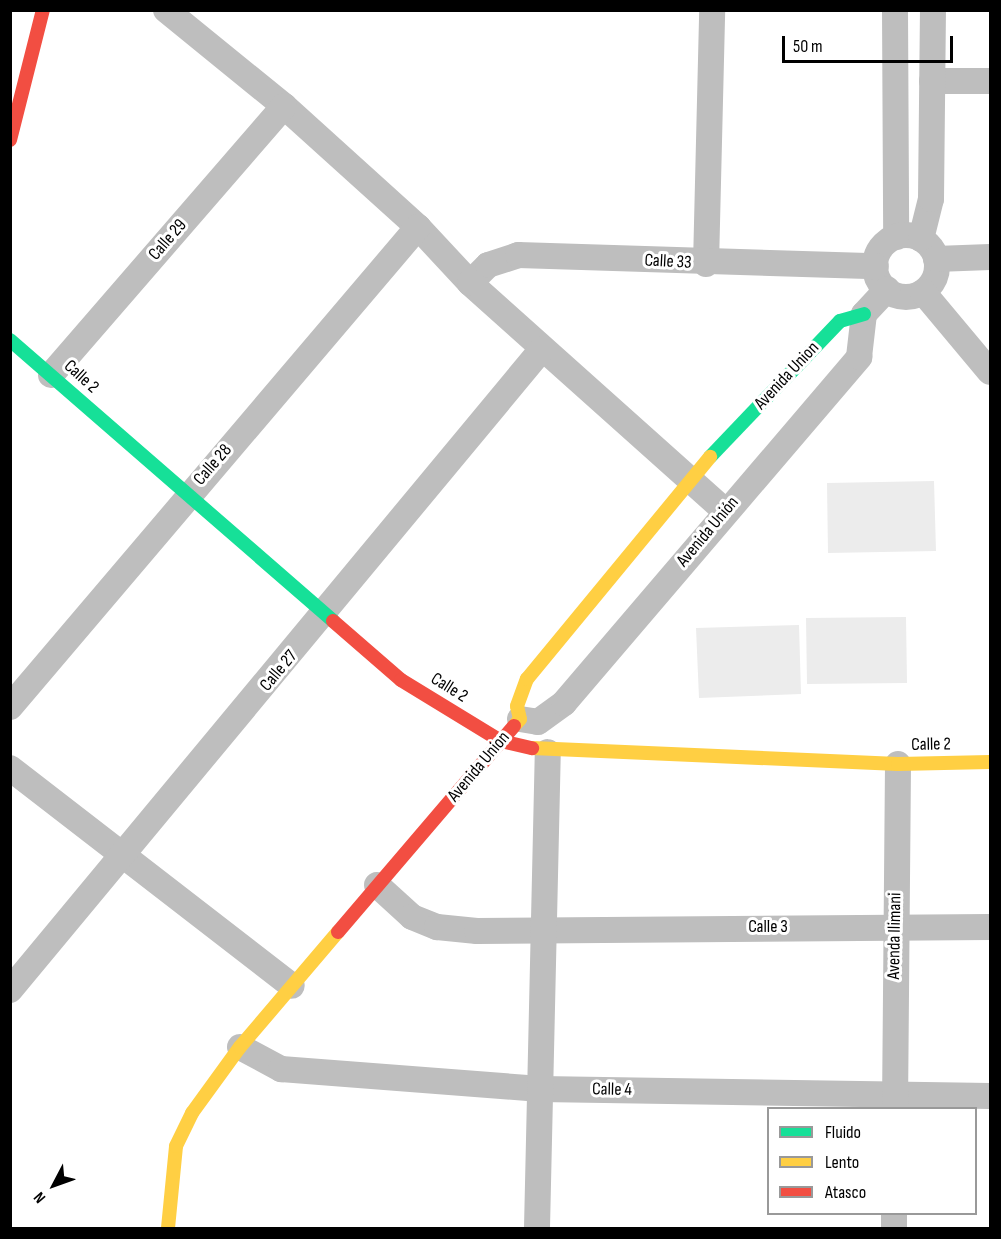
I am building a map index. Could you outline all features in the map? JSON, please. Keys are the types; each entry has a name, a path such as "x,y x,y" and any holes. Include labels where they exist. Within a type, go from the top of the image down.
{"street":[{"path":"10,140 43,10"},
{"path":"166,10 284,106 418,227 470,283 542,349 691,477 725,511"},
{"path":"706,264 712,10"},
{"path":"895,10 908,238 936,259 990,257"},
{"path":"933,10 931,199 908,238 881,248 876,267 887,289 904,296 923,292 935,278 936,259"},
{"path":"932,81 990,81"},
{"name":"Calle 29","path":"51,375 284,106"},
{"name":"Calle 28","path":"10,707 186,495 418,227"},
{"name":"Calle 33","path":"470,283 488,265 518,255 706,264 876,267"},
{"path":"864,314 887,289"},
{"path":"923,292 990,372"},
{"name":"Avenida Union","path":"168,1228 176,1146 192,1113 240,1047 520,718 517,706 527,679 691,477 826,334 840,321 864,314"},
{"name":"Avenida Unión","path":"520,718 538,722 564,703 725,511 859,357 866,331 864,314"},
{"name":"Calle 2","path":"10,340 324,617 401,680 501,741 548,752 898,764 990,762"},
{"name":"Calle 27","path":"10,990 324,617 542,349"},
{"path":"537,1228 548,752"},
{"name":"Avenda Ilimani","path":"895,1103 898,764"},
{"path":"10,768 292,986"},
{"name":"Calle 3","path":"377,885 412,917 437,927 990,927"},
{"name":"Calle 4","path":"240,1047 282,1069 540,1089 895,1103 990,1096"}],"shaded area":[{"path":"934,481 936,551 828,553 827,483"},
{"path":"906,617 907,683 807,684 806,618"},
{"path":"799,625 801,694 699,698 696,628"}],"traffic: fast":[{"path":"710,457 840,321 864,314"},
{"path":"10,340 333,621"}],"traffic: slow":[{"path":"514,726 520,719 517,706 527,679 710,457"},
{"path":"532,748 898,764 990,762"},
{"path":"168,1228 176,1146 192,1113 240,1047 338,932"}],"traffic: jam":[{"path":"10,140 43,10"},
{"path":"333,621 401,680 501,741 532,748"},
{"path":"338,932 514,726"}]}
